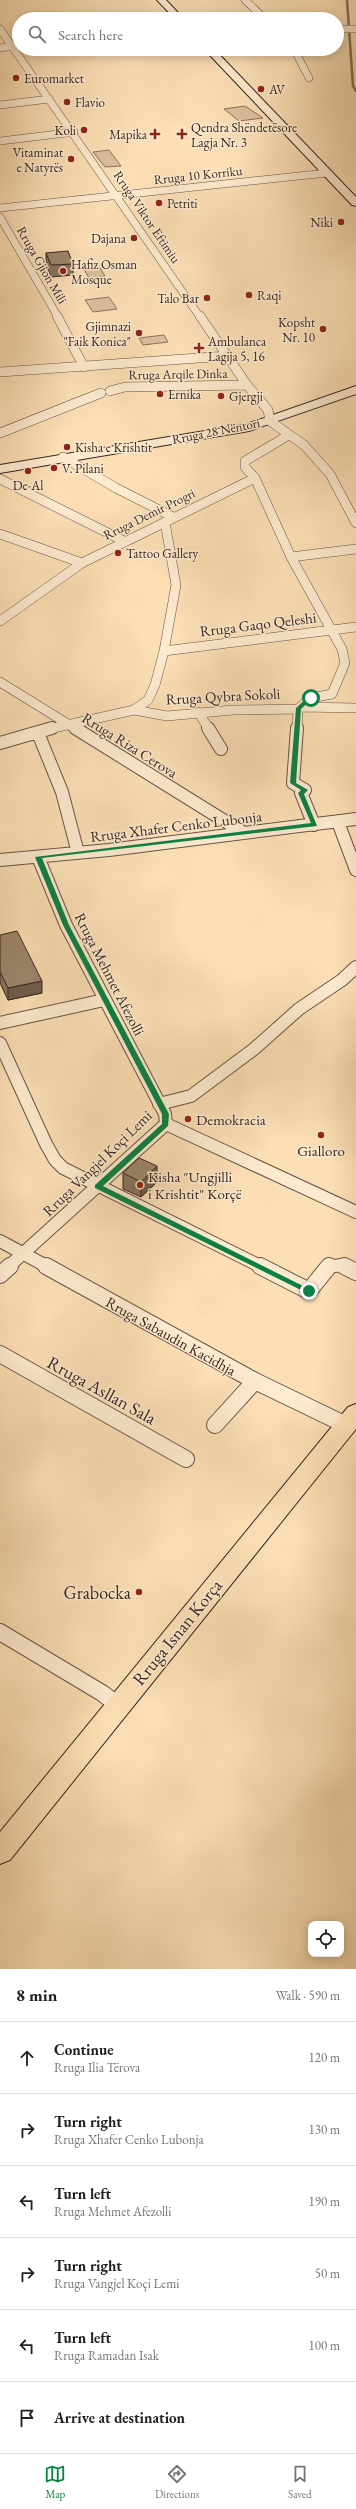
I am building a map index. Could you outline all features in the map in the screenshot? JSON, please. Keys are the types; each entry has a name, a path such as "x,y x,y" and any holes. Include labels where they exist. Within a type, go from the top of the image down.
{"main road":[{"path":"161,0 173,12"},
{"path":"216,56 356,203"},
{"name":"Rruga 28 Nëntori","path":"0,469 63,457 249,427 356,390"},
{"name":"Rruga Isnan Korça","path":"0,1852 351,1419"}],"street":[{"path":"245,0 258,12"},
{"name":"Rruga Viktor Eftimiu","path":"0,29 12,45"},
{"path":"0,48 12,46"},
{"name":"Rruga Viktor Eftimiu","path":"20,56 74,132 116,196 247,385 268,410 270,421"},
{"path":"298,56 309,78"},
{"path":"0,105 50,99"},
{"path":"0,141 74,132"},
{"name":"Rruga 10 Korriku","path":"0,208 327,173"},
{"name":"Rruga Gjion Mili","path":"0,217 56,312 84,367"},
{"path":"0,372 227,356"},
{"name":"Rruga Arqile Dinka","path":"0,433 106,392 125,387 247,385"},
{"path":"270,421 304,445 330,474 356,523"},
{"path":"255,478 245,467 245,461 289,435"},
{"path":"0,743 67,724 134,710 148,700 155,686 164,650 176,585 169,519 63,457"},
{"name":"Rruga Demir Progri","path":"0,621 82,563 124,541 255,478"},
{"name":"Rruga Qybra Sokoli","path":"134,710 167,716 198,712 300,708 304,701 311,698 332,694 345,663 342,649 291,557 255,478"},
{"path":"0,479 124,541"},
{"path":"0,534 82,563"},
{"path":"291,557 356,549"},
{"name":"Rruga Gaqo Qeleshi","path":"164,650 356,627"},
{"name":"Rruga Riza Cerova","path":"0,682 244,833"},
{"path":"314,825 301,793 305,790 293,783 300,708 356,708"},
{"path":"198,712 221,749"},
{"path":"38,733 44,741 60,784 78,853"},
{"name":"Rruga Xhafer Cenko Lubonja","path":"0,860 78,853 356,819"},
{"path":"338,822 356,870"},
{"name":"Rruga Mehmet Afezolli","path":"38,857 66,925 159,1104"},
{"name":"Rruga Vangjel Koçi Lemi","path":"0,1276 166,1124 165,1114 159,1104 191,1096 254,1049 299,1009 342,980 356,967"},
{"path":"0,1024 104,1000"},
{"path":"0,1043 54,1160 64,1168 98,1187 309,1291 329,1266 341,1265 356,1272"},
{"path":"166,1124 356,1212"},
{"name":"Rruga Sabaudin Kacidhja","path":"0,1241 22,1255 255,1381 351,1419"},
{"name":"Rruga Asllan Sala","path":"0,1354 186,1459"},
{"path":"215,1425 255,1381"},
{"path":"0,1632 102,1693 118,1705"}],"shaded area":[{"path":"245,106 263,118 239,121 224,109"},
{"path":"109,150 121,166 105,167 93,152"},
{"path":"97,263 105,276 89,278 81,264"},
{"path":"109,297 117,309 93,312 85,300"},
{"path":"164,335 168,342 143,345 139,338"}],"building":[{"path":"68,251 73,264 51,265 46,253"},
{"path":"17,931 42,981 8,988 0,972 0,935"},
{"path":"139,1158 157,1166 141,1182 123,1173"}],"waterway":[{"path":"347,0 353,86 356,91"}],"place":[{"name":"Euromarket","path":"16,78"},
{"name":"AV","path":"261,89"},
{"name":"Flavio","path":"67,102"},
{"name":"Koli","path":"84,130"},
{"name":"Mapika","path":"155,134"},
{"name":"Qendra Shëndetësore Lagja Nr. 3","path":"182,134"},
{"name":"Vitaminat e Natyrës","path":"71,159"},
{"name":"Petriti","path":"159,203"},
{"name":"Niki","path":"341,222"},
{"name":"Dajana","path":"134,238"},
{"name":"Hafiz Osman Mosque","path":"63,271"},
{"name":"Raqi","path":"249,295"},
{"name":"Talo Bar","path":"207,298"},
{"name":"Kopsht Nr. 10","path":"323,329"},
{"name":"Gjimnazi \"Faik Konica\"","path":"139,333"},
{"name":"Ambulanca Lagija 5, 16","path":"199,348"},
{"name":"Ernika","path":"160,394"},
{"name":"Gjergji","path":"221,396"},
{"name":"Kisha e Krishtit","path":"67,447"},
{"name":"V. Pilani","path":"54,468"},
{"name":"De-Al","path":"28,471"},
{"name":"Tattoo Gallery","path":"118,553"},
{"name":"Demokracia","path":"188,1119"},
{"name":"Gialloro","path":"321,1135"},
{"name":"Kisha \"Ungjilli i Krishtit\" Korçë","path":"140,1185"},
{"name":"Grabocka","path":"139,1592"}],"route":[{"path":"309,1291 98,1187 166,1124 165,1114 66,925 38,857 109,850 314,825 301,793 305,790 293,783 298,708 302,707 304,701 311,698"}]}
